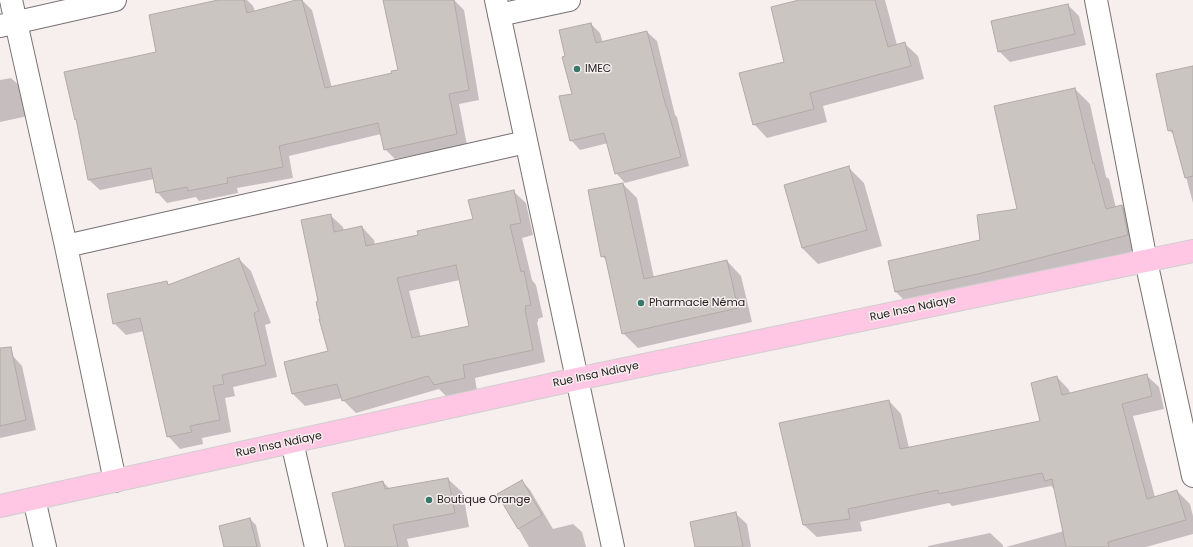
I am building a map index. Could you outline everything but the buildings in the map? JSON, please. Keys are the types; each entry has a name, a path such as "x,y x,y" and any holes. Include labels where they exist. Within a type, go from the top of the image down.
{"main road":[{"name":"Rue Insa Ndiaye","path":"0,506 577,379 1193,252"}],"street":[{"path":"11,0 8,24 66,246 115,481"},
{"path":"8,24 115,0"},
{"path":"569,0 498,8 613,547"},
{"path":"1096,0 1146,261 1193,476"},
{"path":"66,246 526,142"},
{"path":"292,442 316,547"},
{"path":"34,499 45,547"}],"place":[{"name":"IMEC","path":"577,69"},
{"name":"Pharmacie Néma","path":"641,303"},
{"name":"Boutique Orange","path":"429,500"}]}
